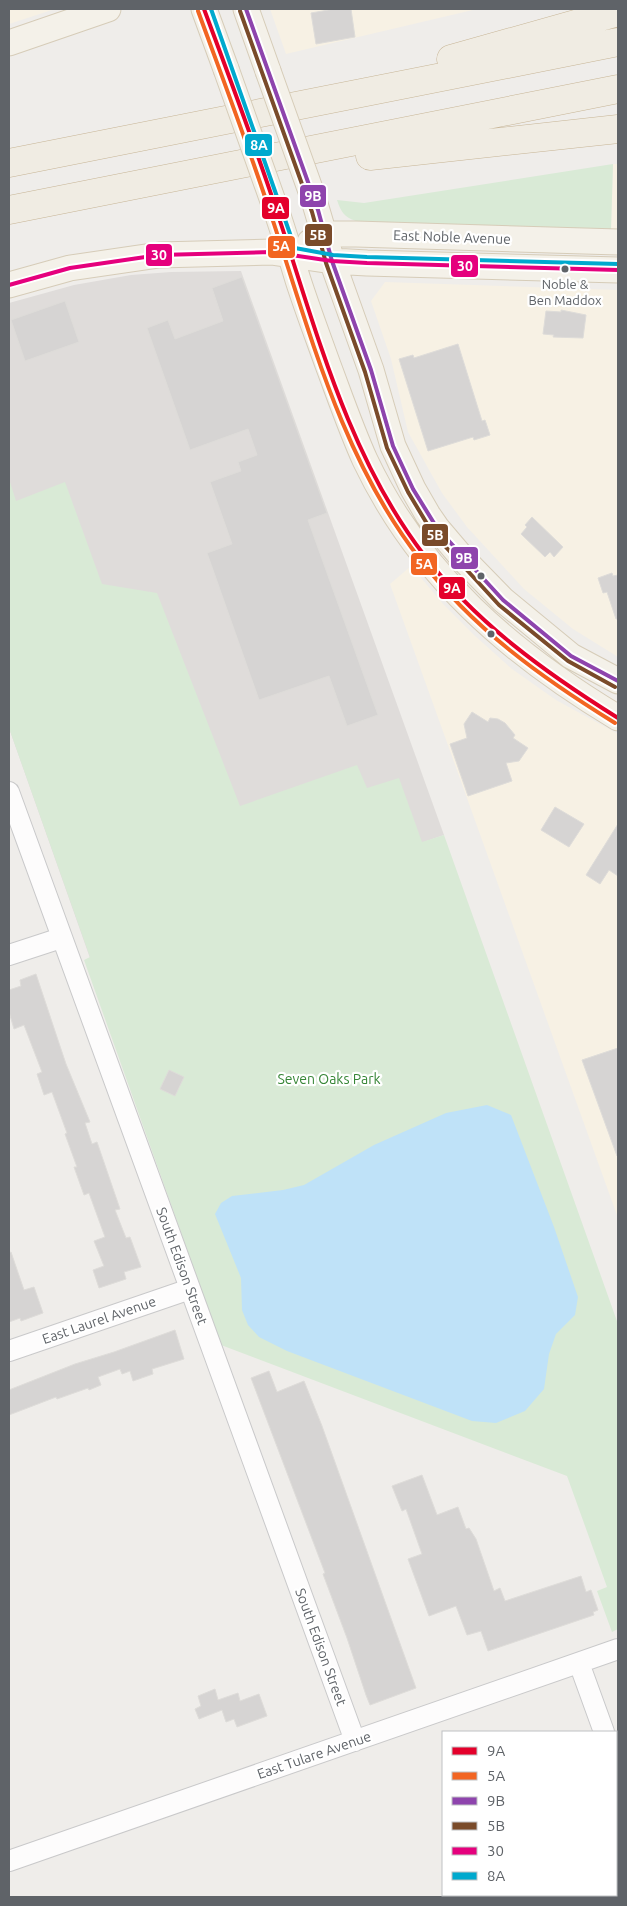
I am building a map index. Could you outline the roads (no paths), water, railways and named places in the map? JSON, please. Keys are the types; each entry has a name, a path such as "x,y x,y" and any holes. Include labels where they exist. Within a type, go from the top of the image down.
{"highway":[{"path":"227,120 618,12"},
{"path":"9,163 618,42"},
{"path":"9,210 618,89"},
{"path":"229,167 316,162 572,132 618,129"}],"main road":[{"path":"9,43 108,9"},
{"path":"204,9 274,204 301,289 360,448 381,490 433,568 465,603 514,647 578,694 618,718"},
{"path":"246,9 313,197 332,260 371,370 393,446 413,489 437,528 502,600 571,656 618,681"},
{"path":"290,253 324,234"},
{"name":"East Noble Avenue","path":"324,234 618,242"},
{"name":"East Noble Avenue","path":"9,285 70,268 143,256 250,252 290,253 332,260 618,270"}],"street":[{"name":"South Edison Street","path":"9,792 355,1741"},
{"path":"9,955 61,938"},
{"name":"East Laurel Avenue","path":"9,1351 190,1289"},
{"name":"East Tulare Avenue","path":"9,1861 618,1649"},
{"path":"579,1663 604,1731"}],"water":[{"path":"487,1105 511,1115 554,1227 578,1297 575,1315 556,1334 549,1354 544,1389 525,1411 496,1423 472,1421 287,1351 259,1337 248,1325 242,1310 241,1278 215,1214 221,1203 232,1196 283,1190 304,1185 374,1145 446,1113"}],"place":[{"name":"Noble & Ben Maddox","path":"565,269"}],"park label":[{"name":"Seven Oaks Park","path":"329,1079"}]}
